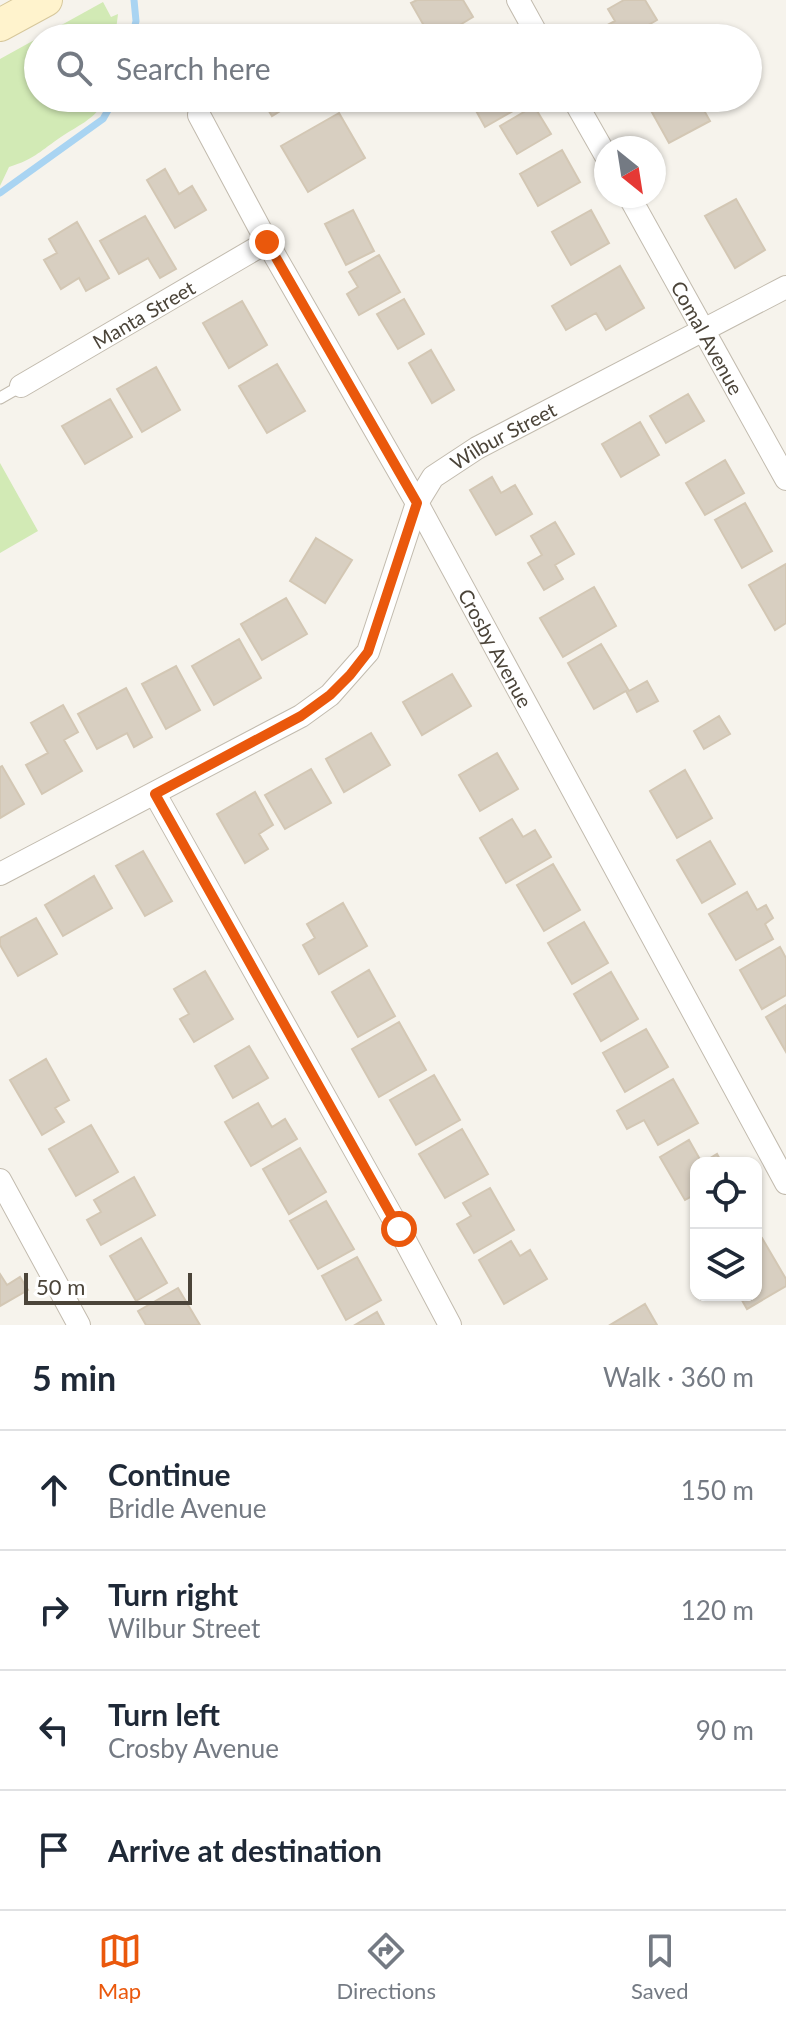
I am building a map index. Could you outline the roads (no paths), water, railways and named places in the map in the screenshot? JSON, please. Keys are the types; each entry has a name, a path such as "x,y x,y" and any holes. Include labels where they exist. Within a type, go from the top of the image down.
{"main road":[{"path":"0,25 46,0"}],"street":[{"path":"518,0 531,24"},
{"path":"581,112 595,136"},
{"name":"Crosby Avenue","path":"199,115 267,242 417,503 786,1183"},
{"name":"Comal Avenue","path":"636,208 786,479"},
{"name":"Manta Street","path":"21,386 267,242"},
{"name":"Wilbur Street","path":"0,874 301,716 330,695 368,652 417,503 433,477 456,461 703,328 786,287"},
{"path":"155,794 450,1325"},
{"path":"0,1180 79,1325"}],"lane":[{"path":"0,398 21,386"}],"waterway":[{"path":"134,0 135,24"},
{"path":"0,193 103,119 107,112"}]}
